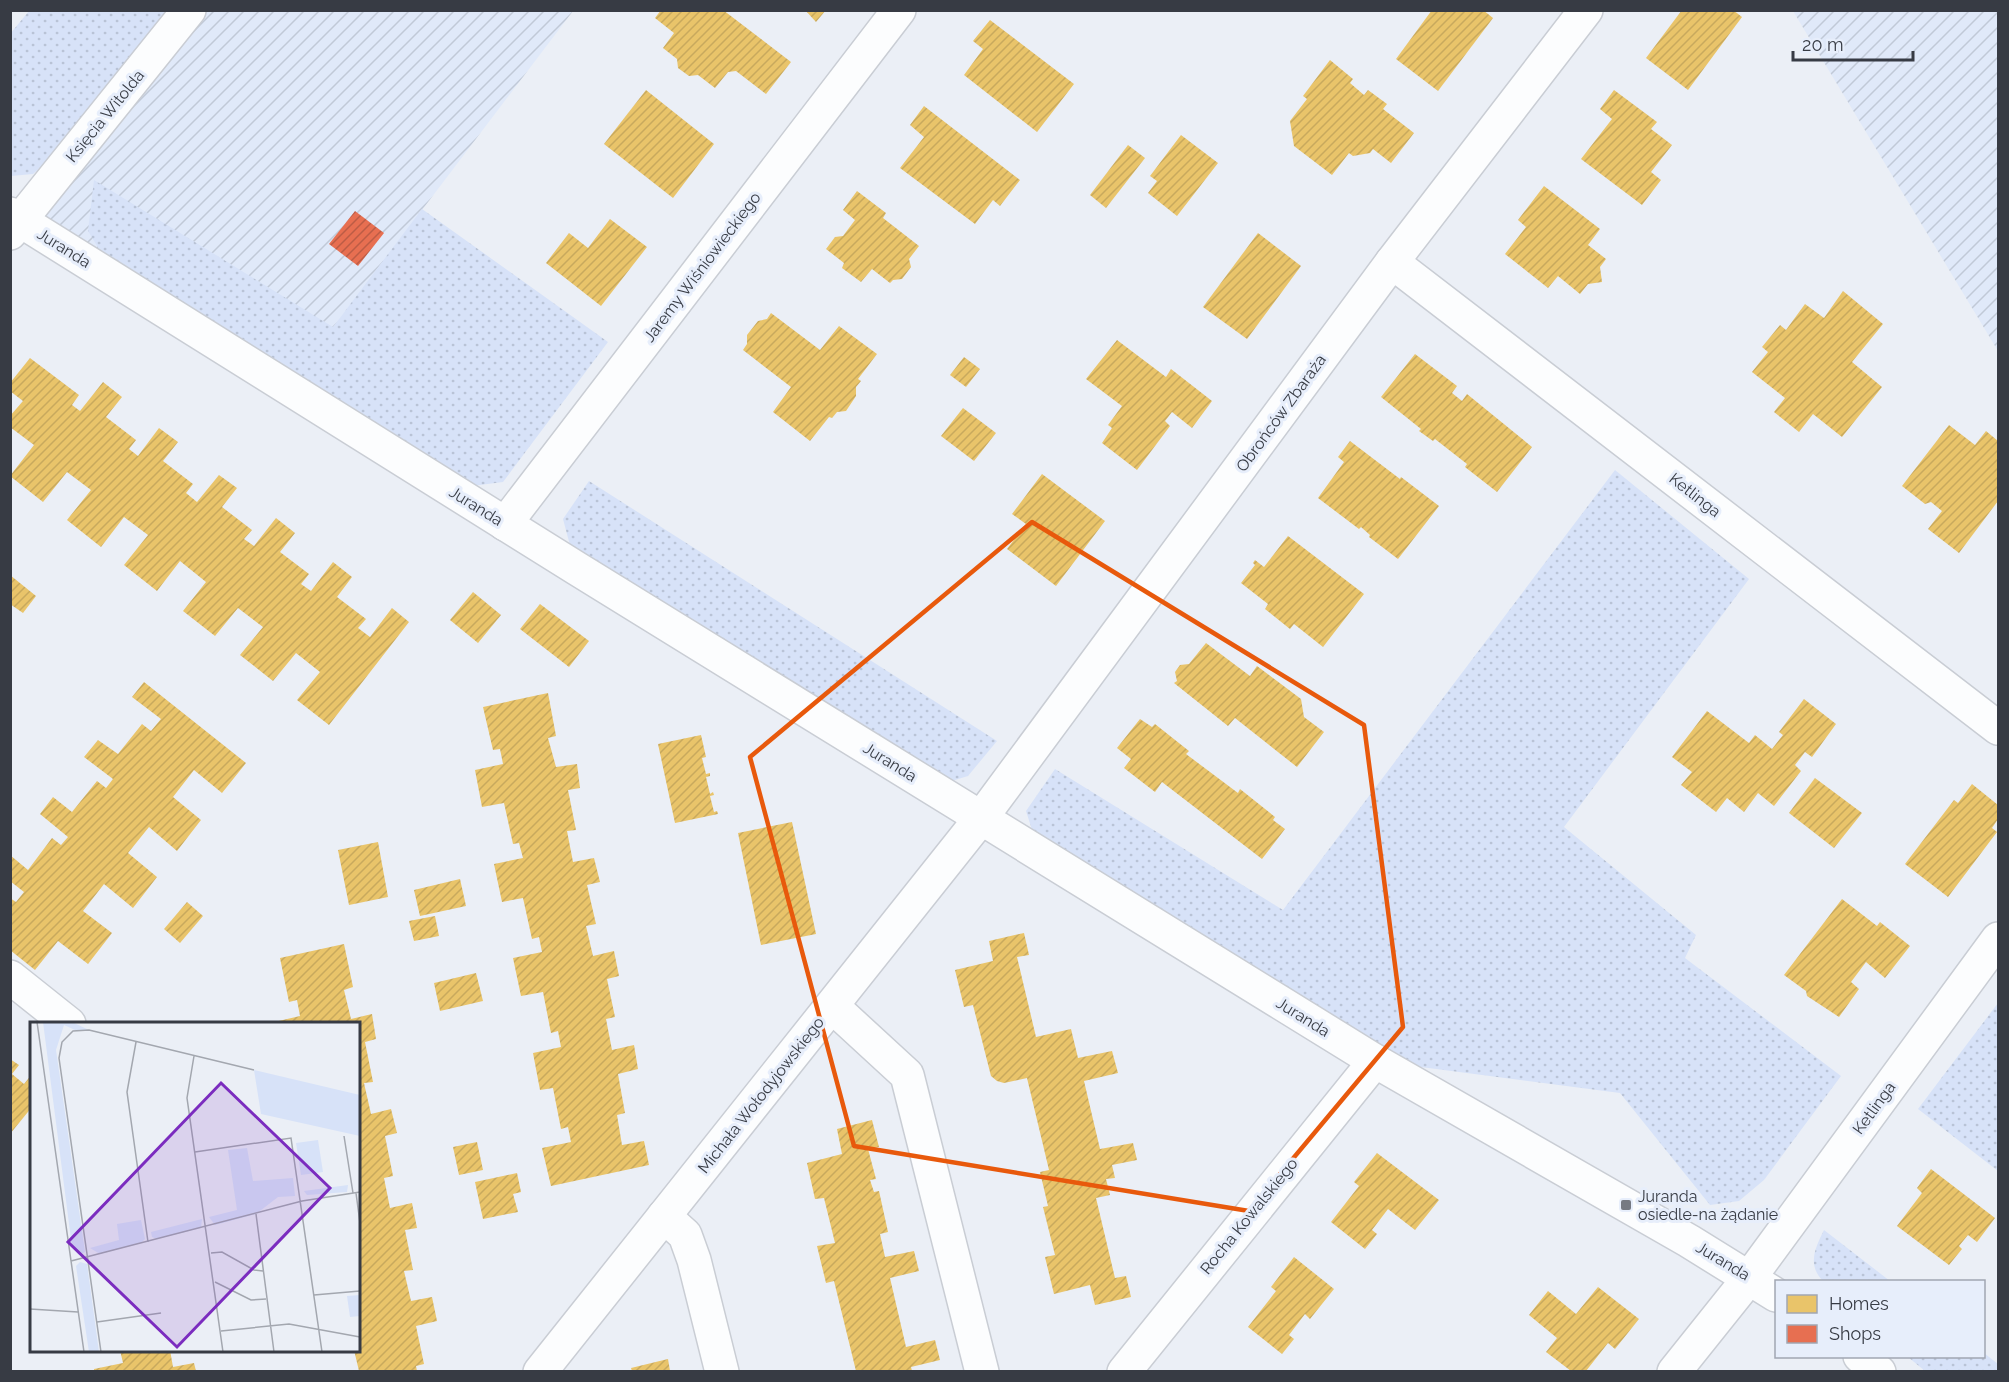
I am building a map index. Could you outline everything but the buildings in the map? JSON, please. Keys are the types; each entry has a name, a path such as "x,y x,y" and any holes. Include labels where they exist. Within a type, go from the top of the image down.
{"street":[{"name":"Księcia Witolda","path":"14,223 189,10"},
{"name":"Jaremy Wiśniowieckiego","path":"505,524 899,10"},
{"name":"Obrońców Zbaraża","path":"981,818 1392,262 1586,10"},
{"name":"Juranda","path":"14,223 1375,1061 1689,1241 1775,1294"},
{"name":"Ketlinga","path":"1392,262 1998,728"},
{"name":"Michała Wołodyjowskiego","path":"540,1371 981,818"},
{"name":"Ketlinga","path":"1674,1371 1750,1277 1998,939"},
{"path":"10,977 68,1022"},
{"path":"832,1006 907,1075 982,1371"},
{"name":"Rocha Kowalskiego","path":"1124,1371 1375,1061"},
{"path":"664,1216 685,1235 694,1260 722,1371"},
{"path":"1863,1358 1879,1371"}],"highlighted area":[{"path":"1032,522 1364,725 1403,1027 1249,1211 854,1146 750,757"}],"shaded area":[{"path":"29,11 168,11 52,157 33,174 11,176 10,34"},
{"path":"189,11 573,11 287,388 20,221"},
{"path":"1793,11 1998,11 1998,351"},
{"path":"94,180 333,327 422,209 608,342 503,482 449,489 119,282 88,231"},
{"path":"1615,470 1749,579 1564,827 1696,935 1685,958 1841,1076 1764,1180 1739,1201 1710,1205 1620,1093 1375,1061 1040,855 1026,811 1055,769 1283,910"},
{"path":"589,481 997,741 968,776 932,787 576,568 563,519"},
{"path":"1998,1003 1998,1171 1918,1109"},
{"path":"1824,1230 1889,1280 1822,1280 1814,1263 1818,1243"},
{"path":"1985,1354 1998,1364 1998,1371 1925,1371 1909,1358 1985,1358"}],"place":[{"name":"Juranda osiedle-na żądanie","path":"1626,1205"}]}
